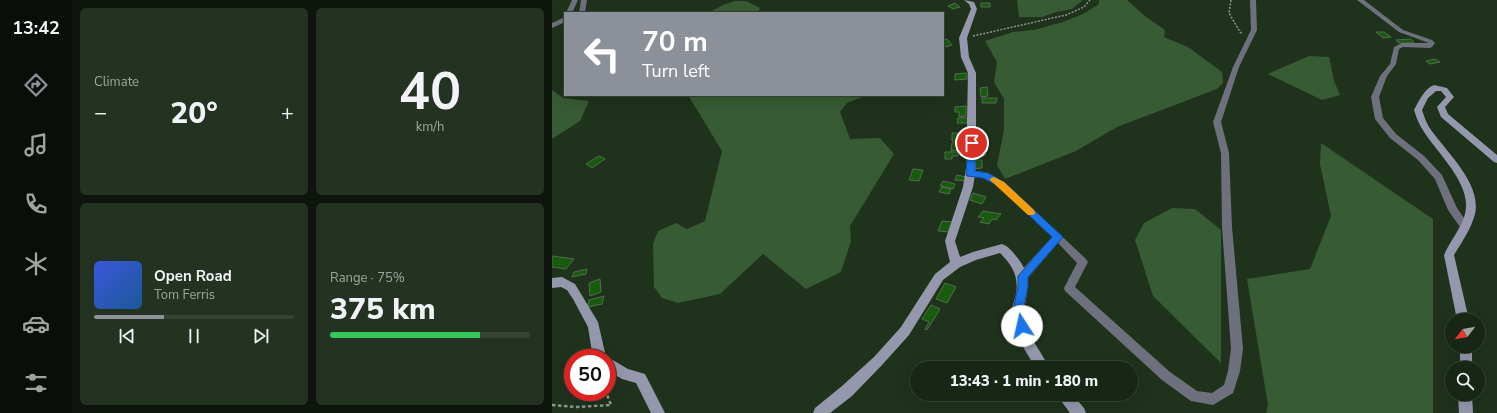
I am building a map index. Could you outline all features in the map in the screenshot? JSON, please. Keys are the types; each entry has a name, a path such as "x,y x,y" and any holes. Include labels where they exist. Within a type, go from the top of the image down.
{"main road":[{"path":"956,264 950,241 968,187 970,174 973,104 972,73 965,57 963,38 974,9 972,3 967,0"},
{"path":"1461,313 1449,255 1465,227 1471,207 1469,194 1464,182 1424,125 1418,110 1425,97 1434,88 1442,88 1447,91 1450,97 1441,107 1444,115 1497,160"},
{"path":"820,413 878,361 904,331 939,277 956,264 973,256 1002,248 1019,266 1023,276 1023,286 1018,311 1026,341 1039,361"},
{"path":"552,283 562,282 571,287 594,326 598,349"},
{"path":"616,369 626,375 640,378 658,413"},
{"path":"1069,401 1079,413"},
{"path":"1465,401 1466,413"}],"street":[{"path":"569,12 575,0"},
{"path":"582,12 584,0"},
{"path":"970,174 985,175 1001,184 1083,262 1069,288 1166,376 1195,397 1213,399 1229,389 1234,371 1237,349 1227,227 1225,153 1217,122 1236,67 1254,30 1253,0"},
{"path":"1360,0 1401,31 1432,43 1430,46 1402,45 1396,48 1393,64 1384,76 1375,97 1379,119 1393,136 1421,158 1439,177 1453,210 1465,227"},
{"path":"552,26 564,20"},
{"path":"1023,276 1058,237"}],"path":[{"path":"963,38 1007,27 1041,22 1066,15 1084,8 1090,0"},
{"path":"1231,0 1229,13 1240,32 1250,37"},
{"path":"552,405 577,407 611,405 609,401"}],"green space":[{"path":"1017,0 1083,0 1072,9 1056,12 1042,17 1019,17"},
{"path":"1099,0 1127,0 1145,16 1165,30 1164,37 1188,47 1222,72 1223,83 1217,89 1117,127 1076,151 1005,179 997,165 1004,130 1004,99 994,82 997,62 985,41 1013,32 1034,30 1063,22 1083,14 1099,4"},
{"path":"735,1 746,1 760,8 758,12 710,12"},
{"path":"1309,56 1329,57 1334,81 1340,95 1322,100 1268,74"},
{"path":"552,90 563,98 589,101 580,121 552,139"},
{"path":"689,96 864,96 847,103 840,112 850,139 880,138 894,154 850,226 851,241 841,272 806,289 763,254 720,294 678,303 662,298 654,287 653,244 658,231 676,223 687,229 705,221 722,151"},
{"path":"1321,143 1433,219 1433,413 1266,413 1268,405 1247,279 1310,269 1331,216 1320,164"},
{"path":"1172,208 1195,209 1221,230 1221,363 1153,296 1135,240 1144,223"}],"building":[{"path":"955,3 960,7 953,9 948,6"},
{"path":"981,3 990,3 990,7 981,7"},
{"path":"1376,32 1384,32 1391,37 1383,38"},
{"path":"947,39 952,45 946,47 944,45 944,40"},
{"path":"1411,39 1414,43 1399,43 1396,40"},
{"path":"1435,59 1440,62 1430,64 1426,61"},
{"path":"967,73 967,79 955,80 955,74"},
{"path":"987,87 988,96 981,97 980,88"},
{"path":"982,98 997,98 996,103 982,103"},
{"path":"966,106 966,116 959,117 959,112 955,112 955,107"},
{"path":"958,118 970,118 969,123 957,123"},
{"path":"952,133 962,133 961,141 952,141"},
{"path":"960,142 959,150 951,151 952,143"},
{"path":"982,150 986,155 978,158 974,152"},
{"path":"945,152 958,152 958,156 952,156 952,159 945,159"},
{"path":"599,156 605,159 592,168 586,164"},
{"path":"972,160 982,160 982,168 972,169"},
{"path":"913,169 923,170 919,181 909,180"},
{"path":"957,175 966,177 965,181 955,180"},
{"path":"943,181 955,184 953,189 940,186"},
{"path":"942,187 951,189 949,194 939,192"},
{"path":"973,193 986,197 982,204 970,200"},
{"path":"983,211 1001,214 996,220 992,219 989,224 980,222 984,218 978,217"},
{"path":"942,221 953,222 949,232 938,231"},
{"path":"552,256 574,259 566,269 552,267"},
{"path":"587,269 586,274 572,277 574,272"},
{"path":"600,279 601,292 590,296 589,283"},
{"path":"945,283 956,287 947,303 936,299"},
{"path":"604,296 602,304 588,307 589,300"},
{"path":"931,305 940,309 927,330 925,329 929,322 922,319"}],"slow traffic":[{"path":"994,180 1001,184 1031,212"}],"route":[{"path":"972,143 970,174 985,175 1001,184 1058,237 1023,276 1023,286 1018,311 1022,326"}]}
